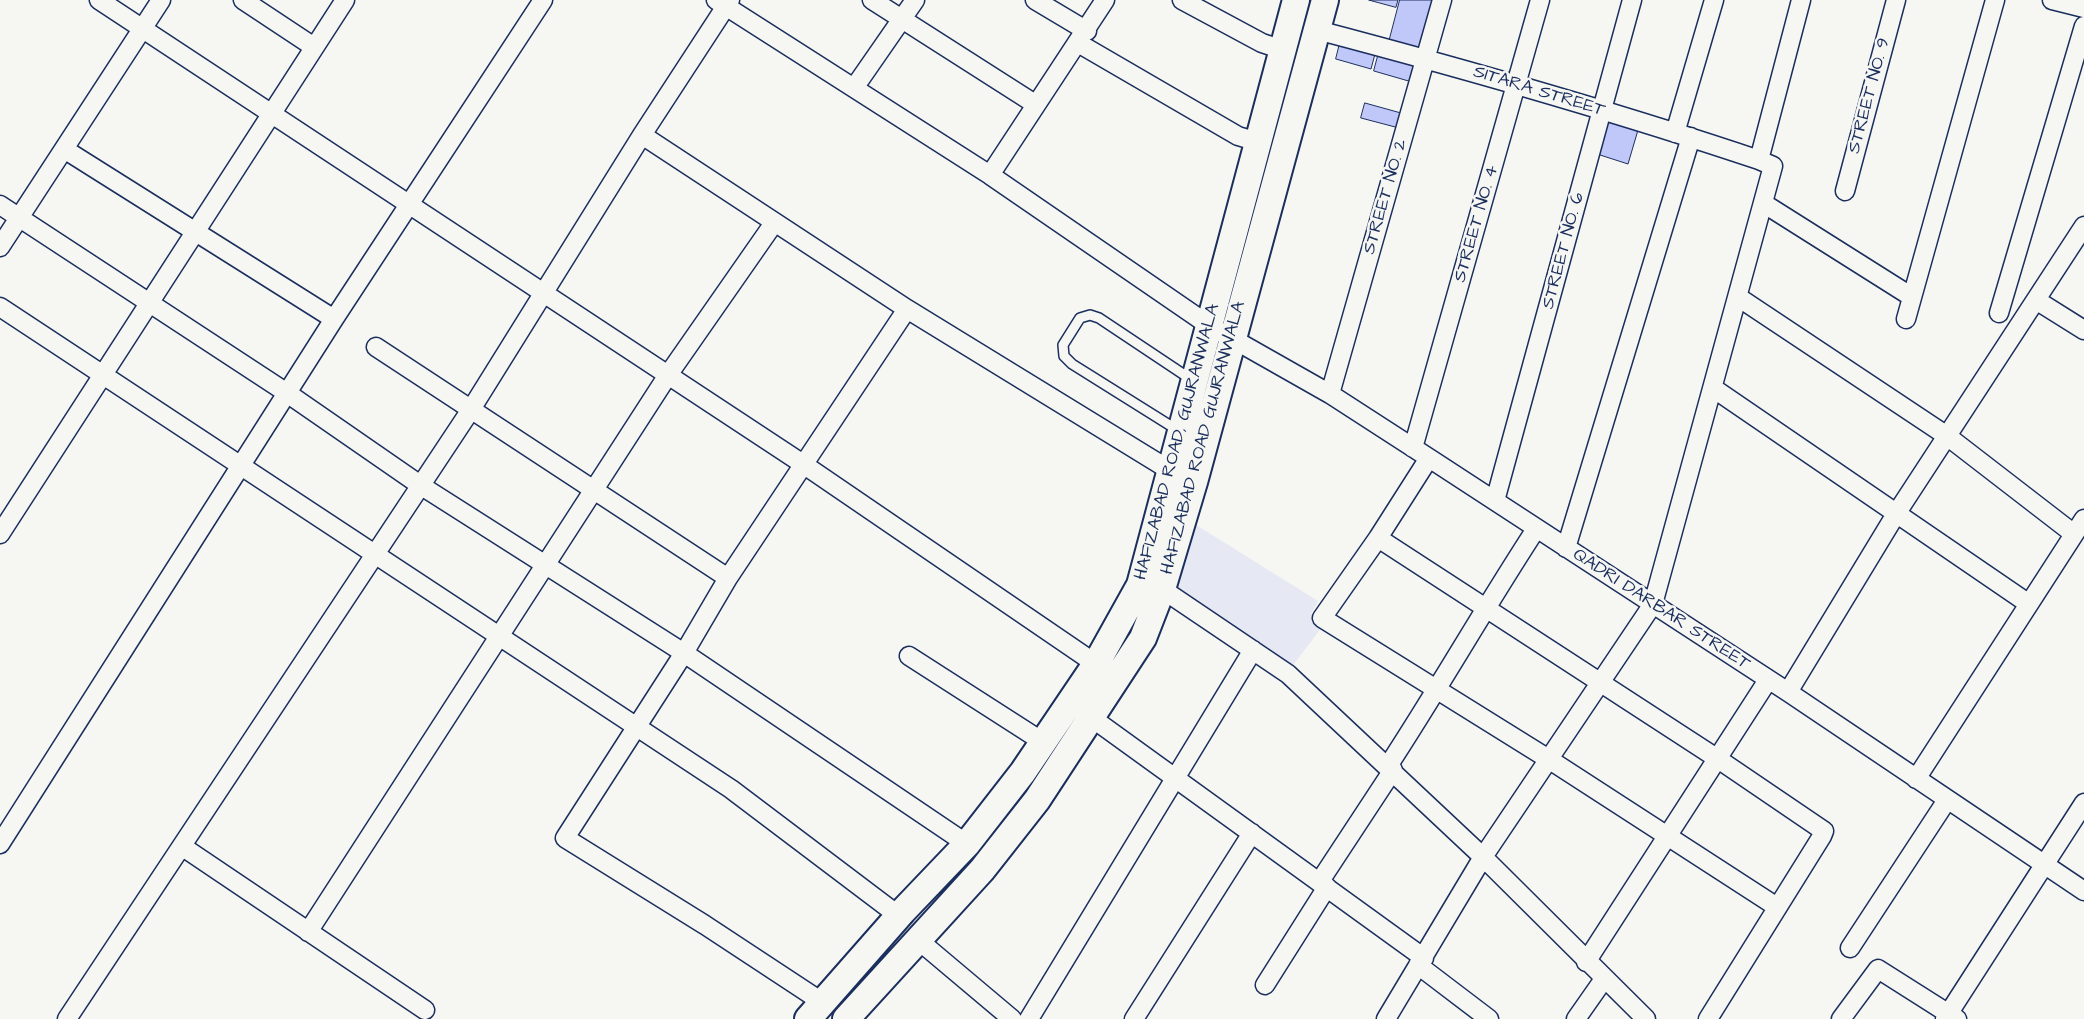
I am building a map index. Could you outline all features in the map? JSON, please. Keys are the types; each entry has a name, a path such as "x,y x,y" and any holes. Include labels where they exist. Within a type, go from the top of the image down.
{"main road":[{"name":"HAFIZABAD ROAD, GUJRANWALA","path":"815,1011 899,916 967,844 1043,742 1096,664 1140,586 1196,382 1221,332 1258,142 1296,0"},
{"name":"HAFIZABAD ROAD GUJRANWALA","path":"846,1019 982,870 1037,800 1143,638 1162,589 1209,430 1221,332 1325,0"}],"street":[{"path":"99,0 803,464 1096,664"},
{"path":"0,247 161,0"},
{"path":"243,0 314,47"},
{"path":"0,534 344,0"},
{"path":"0,844 334,319 544,0"},
{"path":"872,0 1035,104"},
{"path":"854,88 916,0"},
{"path":"1035,0 1082,37 1238,136 1258,142"},
{"path":"990,175 1105,0"},
{"path":"1182,0 1262,43 1283,50"},
{"name":"STREET NO. 2","path":"1330,394 1442,0"},
{"name":"STREET NO. 4","path":"1413,448 1540,0"},
{"name":"STREET NO. 6","path":"1495,501 1632,0"},
{"path":"1566,548 1683,135 1714,0"},
{"path":"1386,1019 1483,857 1550,760 1653,604 1773,166 1759,160 1801,0"},
{"name":"STREET NO. 9","path":"1845,191 1896,0"},
{"path":"1906,319 1995,0"},
{"path":"2052,0 2084,8"},
{"path":"67,1019 183,847 470,411 724,2"},
{"name":"QADRI DARBAR STREET","path":"724,2 990,175 1221,332 1330,394 1788,692 2084,891"},
{"path":"1999,313 2084,26"},
{"name":"SITARA STREET","path":"1317,30 1426,58 1683,135 1759,160"},
{"path":"642,135 907,309 1171,471"},
{"path":"64,149 334,319"},
{"path":"1763,203 1912,297"},
{"path":"0,205 287,393 420,485 544,566 684,653 967,844"},
{"path":"308,932 668,375 774,223"},
{"path":"1788,692 1896,514 2084,226"},
{"path":"1738,297 1947,436 2074,534"},
{"path":"2036,300 2084,330"},
{"path":"0,307 376,554 497,637 731,788 899,916"},
{"path":"815,1011 705,925 565,838 684,653 728,578 907,309"},
{"path":"376,347 470,411 728,578"},
{"path":"1713,388 2029,604"},
{"path":"1429,458 1378,538 1322,618 1550,760 1777,907"},
{"path":"1916,779 2084,519"},
{"path":"1265,985 1485,608 1536,529"},
{"path":"1378,538 1601,682 1824,831 1708,1019"},
{"path":"1162,589 1288,674 1483,857 1586,962 1646,1019"},
{"path":"1029,1019 1253,650"},
{"path":"909,656 1043,742"},
{"path":"1586,962 1768,680"},
{"path":"1092,718 1324,884 1489,1019"},
{"path":"1850,948 1947,800"},
{"path":"1841,1019 1878,969 1950,1017 2044,864 2084,803"},
{"path":"1134,1019 1252,833"},
{"path":"183,847 425,1010"},
{"path":"917,939 1000,1016"},
{"path":"1576,1019 1604,979"}],"lane":[{"path":"1182,432 1072,364 1064,356 1062,345 1080,318 1090,316 1099,318 1196,382"}],"shaded area":[{"path":"1193,523 1318,601 1311,614 1324,624 1291,668 1171,590"}],"building":[{"path":"1369,0 1398,0 1396,7"},
{"path":"1400,0 1435,0 1421,52 1389,42"},
{"path":"1340,43 1375,54 1371,69 1336,59"},
{"path":"1378,56 1417,66 1412,82 1374,71"},
{"path":"1365,103 1401,113 1399,128 1361,118"},
{"path":"1608,120 1638,130 1628,164 1597,154"}]}
